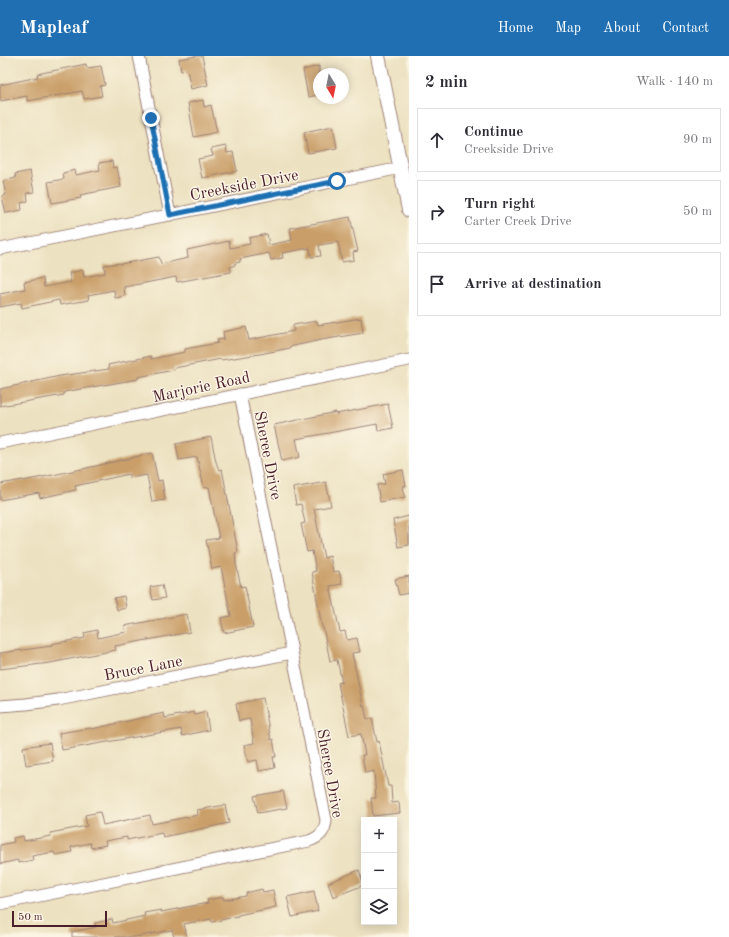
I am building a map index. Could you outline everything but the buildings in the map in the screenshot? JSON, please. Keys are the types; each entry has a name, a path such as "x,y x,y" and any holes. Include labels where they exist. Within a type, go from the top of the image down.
{"street":[{"path":"139,56 170,215"},
{"path":"378,56 409,210"},
{"name":"Creekside Drive","path":"0,249 400,168"},
{"name":"Marjorie Road","path":"0,443 409,360"},
{"name":"Sheree Drive","path":"0,904 309,841 318,837 324,830 326,820 240,394"},
{"name":"Bruce Lane","path":"0,706 58,700 292,653"}],"route":[{"path":"151,118 170,215 337,181"}]}
